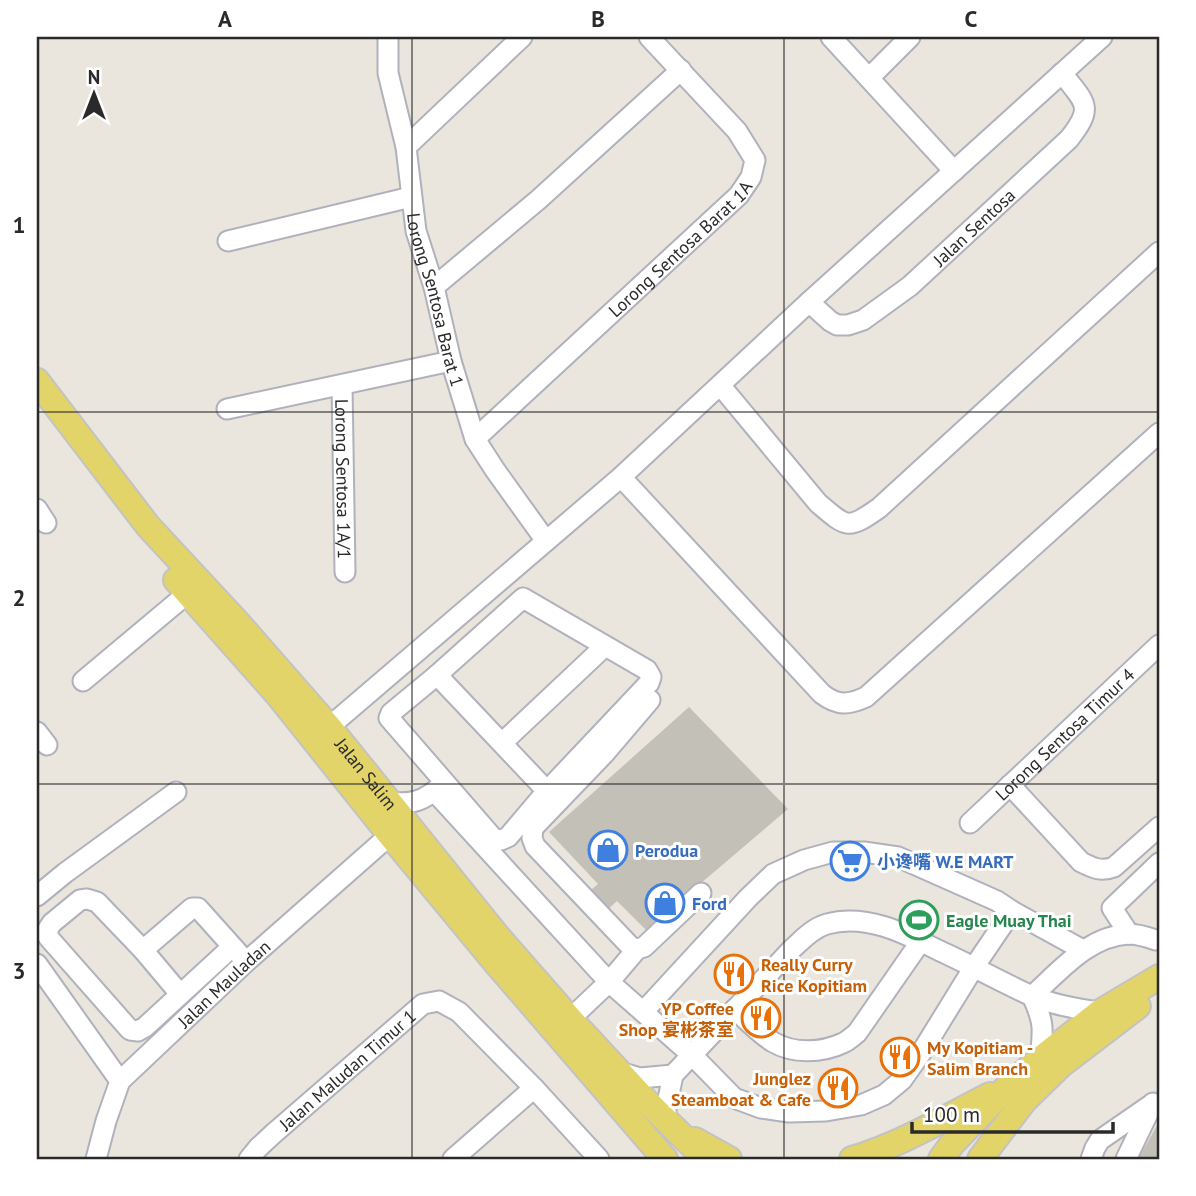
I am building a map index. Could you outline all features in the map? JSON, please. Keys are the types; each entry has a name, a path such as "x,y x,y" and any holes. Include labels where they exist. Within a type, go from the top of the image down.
{"main road":[{"name":"Jalan Salim","path":"37,381 148,526 239,624 328,727 499,938 570,1019 669,1124 706,1159"},
{"name":"Jalan Salim","path":"37,409 72,456 159,561 278,695 496,963 666,1159"},
{"path":"980,1159 1017,1093 1040,1059 1100,1012 1159,978"},
{"path":"941,1159 952,1144 1017,1093 1062,1064 1159,993"},
{"path":"852,1159 1017,1093"},
{"path":"1000,1159 1017,1093"},
{"path":"669,1124 729,1159"}],"street":[{"name":"Lorong Sentosa Barat 1","path":"387,37 388,73 406,147 416,231 475,439 546,541"},
{"path":"406,147 522,37"},
{"name":"Lorong Sentosa Barat 1A","path":"475,439 739,195 751,177 755,160 737,131 649,37"},
{"path":"831,37 954,171"},
{"path":"869,78 910,37"},
{"path":"328,727 621,477 809,302 1102,37"},
{"path":"434,287 538,200 681,71"},
{"name":"Jalan Sentosa","path":"809,302 830,321 848,325 863,320 910,286 1069,139 1082,122 1085,109 1080,97 1062,73"},
{"path":"228,241 411,197"},
{"path":"720,385 818,503 837,520 849,524 859,522 890,498 1159,252"},
{"path":"227,409 451,361"},
{"name":"Lorong Sentosa 1A/1","path":"342,385 345,572"},
{"path":"621,477 822,694 831,701 846,704 866,697 1159,433"},
{"path":"440,787 494,839 508,837 547,791 649,683 651,677 647,670 523,598 501,579"},
{"path":"83,681 188,593"},
{"path":"523,598 391,713 389,718 440,787 609,982 692,1055 734,1098 761,1108 789,1112 826,1111 861,1105 884,1095 902,1080 921,1053 1012,911"},
{"name":"Lorong Sentosa Timur 4","path":"970,823 1159,645"},
{"path":"502,743 605,646"},
{"path":"437,675 547,791"},
{"path":"637,949 631,947 535,846 532,838 533,828 604,754 658,690"},
{"path":"1010,785 1082,862 1095,869 1114,867 1159,827"},
{"path":"387,802 405,804 421,800 440,787"},
{"path":"37,896 176,792"},
{"name":"Jalan Mauladan","path":"96,1159 120,1081 247,961 390,835"},
{"path":"643,1012 773,874 804,860 833,852 864,852 898,857 997,901 1083,950"},
{"path":"1129,934 1112,908 1159,863"},
{"path":"65,873 80,900"},
{"path":"570,1019 609,982 637,949 643,947 701,893"},
{"path":"180,994 97,902 80,900 48,929 48,937 130,1030 138,1031 145,1027 232,947"},
{"path":"143,950 192,908 198,908 247,961"},
{"path":"669,1124 666,1109 673,1075 792,949 809,933 825,924 847,921 872,923 902,932 1032,996 1070,1008 1100,1012"},
{"path":"1032,996 1083,950 1107,938 1129,934 1158,940"},
{"path":"735,1009 774,1043 794,1050 817,1050 844,1043 857,1033 921,942"},
{"path":"37,964 120,1081"},
{"path":"1032,996 1041,1014 1043,1032 1040,1059"},
{"name":"Jalan Maludan Timur 1","path":"249,1159 265,1141 423,1004 439,1002 459,1012 599,1159"},
{"path":"620,1072 640,1078 673,1075"},
{"path":"453,1159 534,1088"},
{"path":"1091,1159 1100,1140 1156,1099"},
{"path":"1126,1159 1156,1099"}],"building":[{"path":"689,707 788,809 646,930 617,901 603,914 585,895 598,884 549,832"},
{"path":"1159,1122 1159,1159 1138,1159"}],"place":[{"name":"Perodua","path":"608,850"},
{"name":"小谗嘴 W.E MART","path":"850,861"},
{"name":"Ford","path":"665,903"},
{"name":"Eagle Muay Thai","path":"919,920"},
{"name":"Really Curry Rice Kopitiam","path":"734,974"},
{"name":"YP Coffee Shop 宴彬茶室","path":"761,1018"},
{"name":"My Kopitiam - Salim Branch","path":"900,1057"},
{"name":"Junglez Steamboat & Cafe","path":"838,1088"}]}
